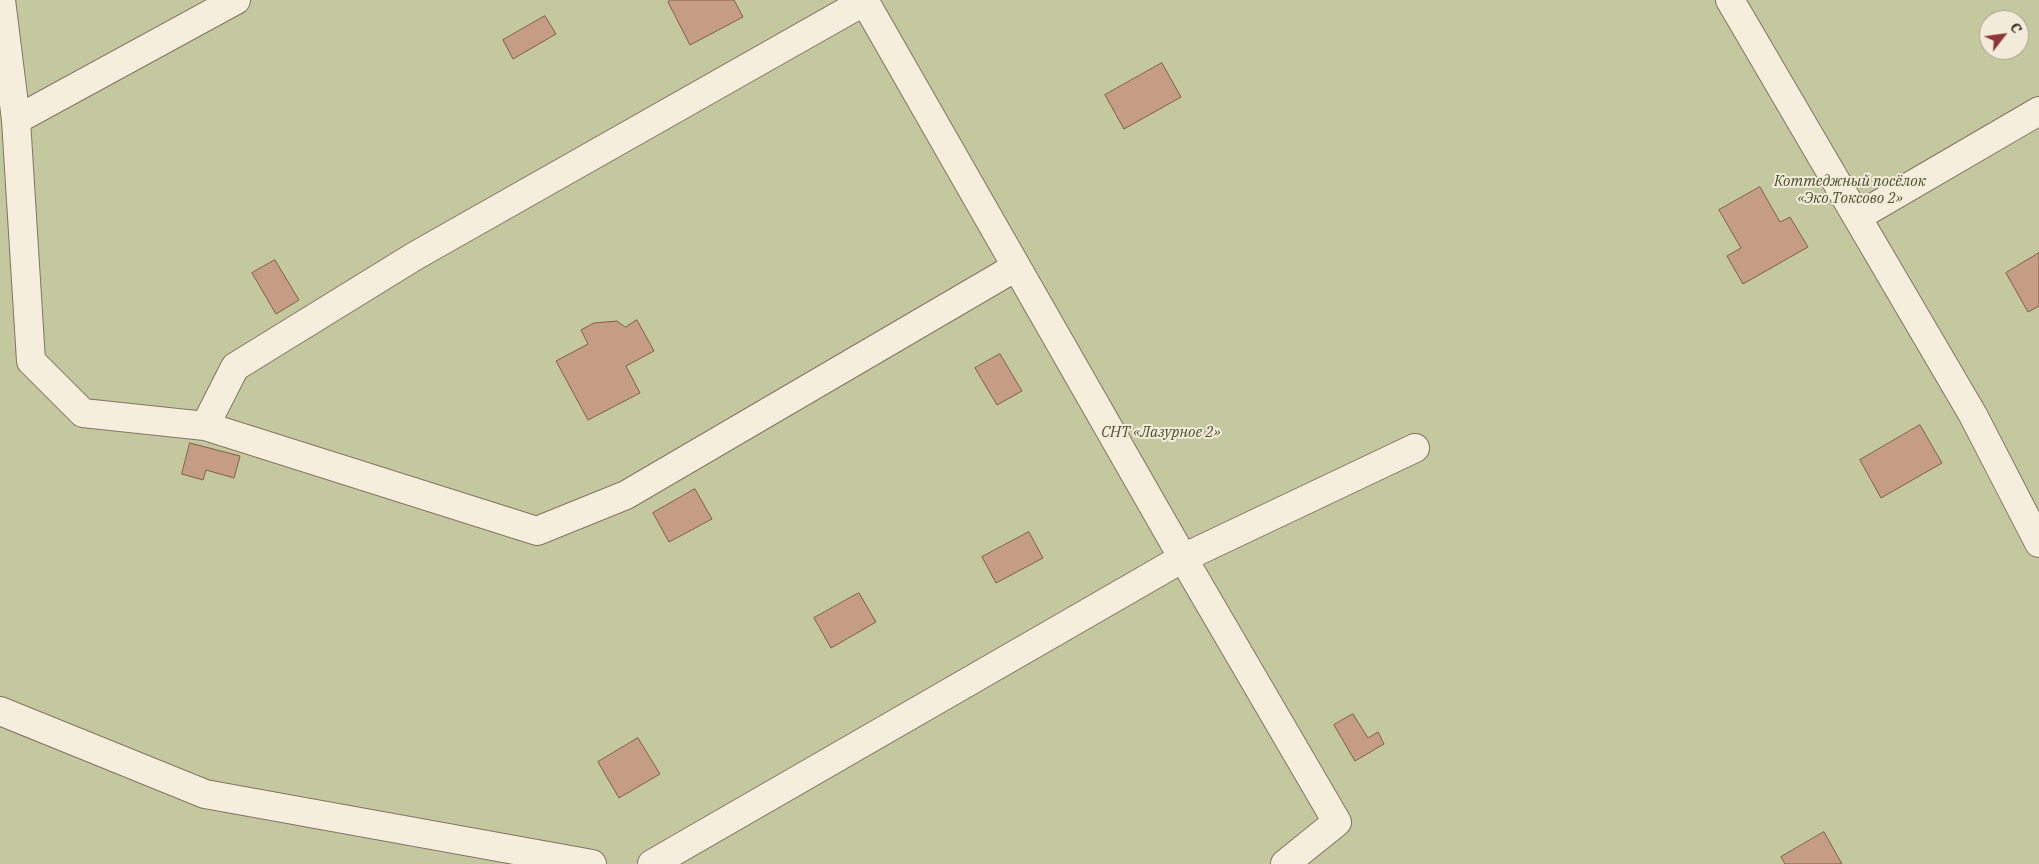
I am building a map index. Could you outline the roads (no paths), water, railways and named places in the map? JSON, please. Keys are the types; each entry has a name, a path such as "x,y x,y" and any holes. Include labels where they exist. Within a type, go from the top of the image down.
{"street":[{"path":"1,0 16,120 31,362 83,413 205,426 537,531 626,495 1016,268"},
{"path":"16,120 236,0"},
{"path":"1730,0 1973,415 2039,543"},
{"path":"205,426 235,368 415,256 864,1 1183,558 1337,822 1285,864"},
{"path":"1856,217 2039,111"},
{"path":"652,864 1183,558 1415,448"},
{"path":"0,711 205,794 592,864"}],"park label":[{"name":"Коттеджный посёлок «Эко Токсово 2»","path":"1850,190"},
{"name":"СНТ «Лазурное 2»","path":"1161,433"}]}
